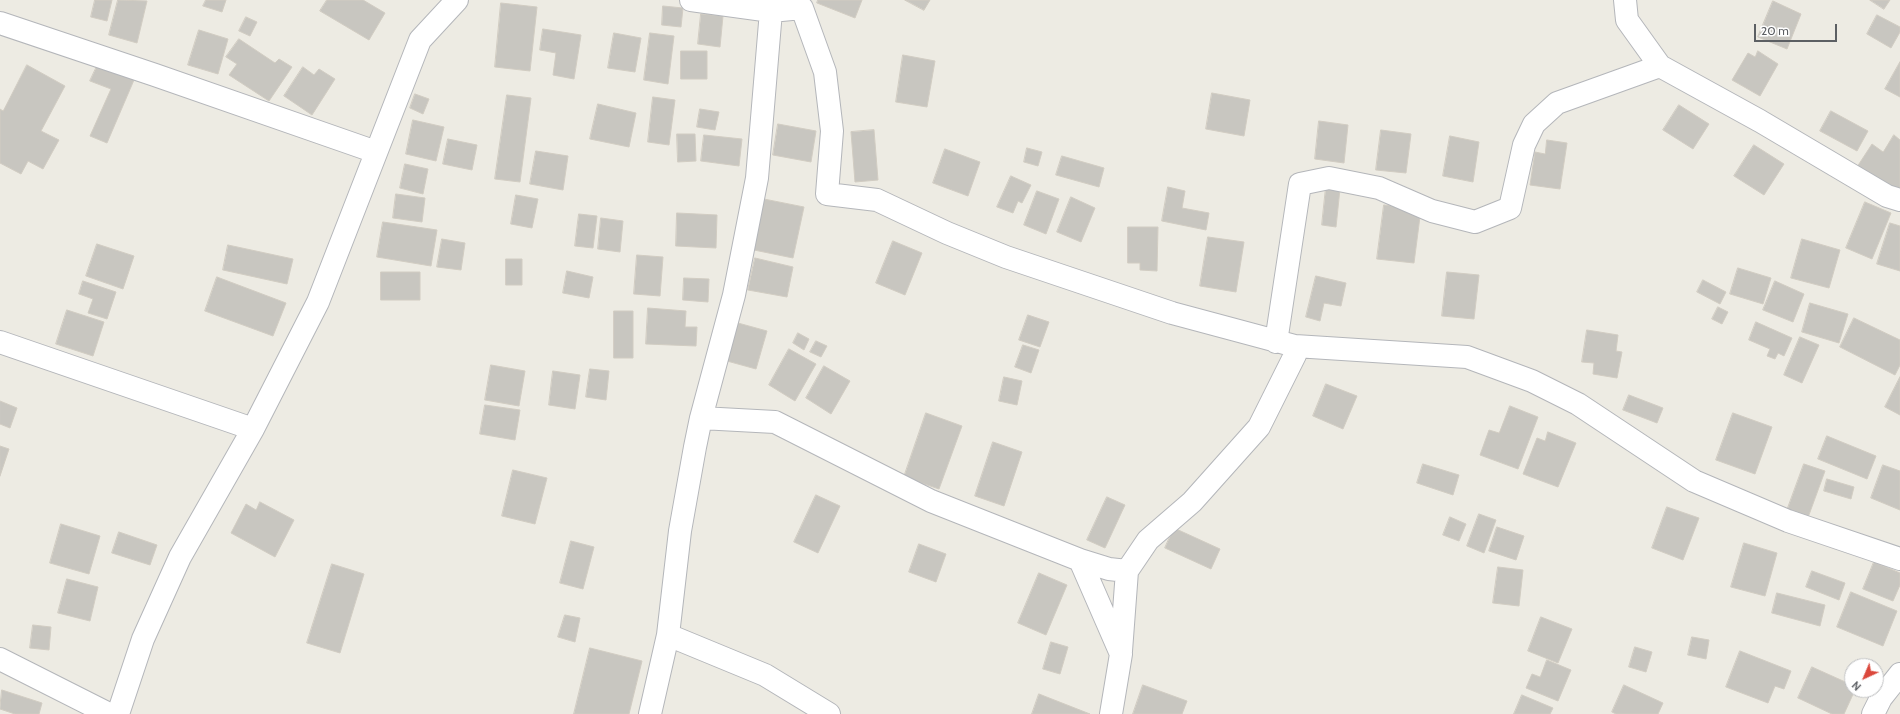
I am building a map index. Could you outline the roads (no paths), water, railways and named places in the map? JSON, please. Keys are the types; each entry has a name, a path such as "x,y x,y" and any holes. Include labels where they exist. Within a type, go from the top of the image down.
{"street":[{"path":"118,714 144,639 180,557 253,429 318,302 420,40 457,0"},
{"path":"691,0 802,8 825,72 832,131 827,194 877,200 947,233 1006,257 1172,313 1285,344 1467,358 1532,381 1578,404 1622,435 1694,481 1788,521 1900,559"},
{"path":"1625,0 1627,20 1660,66 1760,121 1887,196 1900,200"},
{"path":"650,714 668,635 680,531 701,418 734,295 757,178 772,5"},
{"path":"0,23 155,74 376,152"},
{"path":"1112,714 1121,654 1127,571 1148,540 1192,502 1259,427 1294,355 1285,344 1300,184 1329,178 1379,188 1432,211 1476,222 1510,208 1524,145 1534,124 1557,103 1660,66"},
{"path":"0,342 253,429"},
{"path":"701,418 775,422 931,501 1080,560 1109,569 1127,571"},
{"path":"1080,560 1121,654"},
{"path":"668,635 765,675 829,714"},
{"path":"0,659 109,714"},
{"path":"1873,714 1881,698 1900,674"}]}
